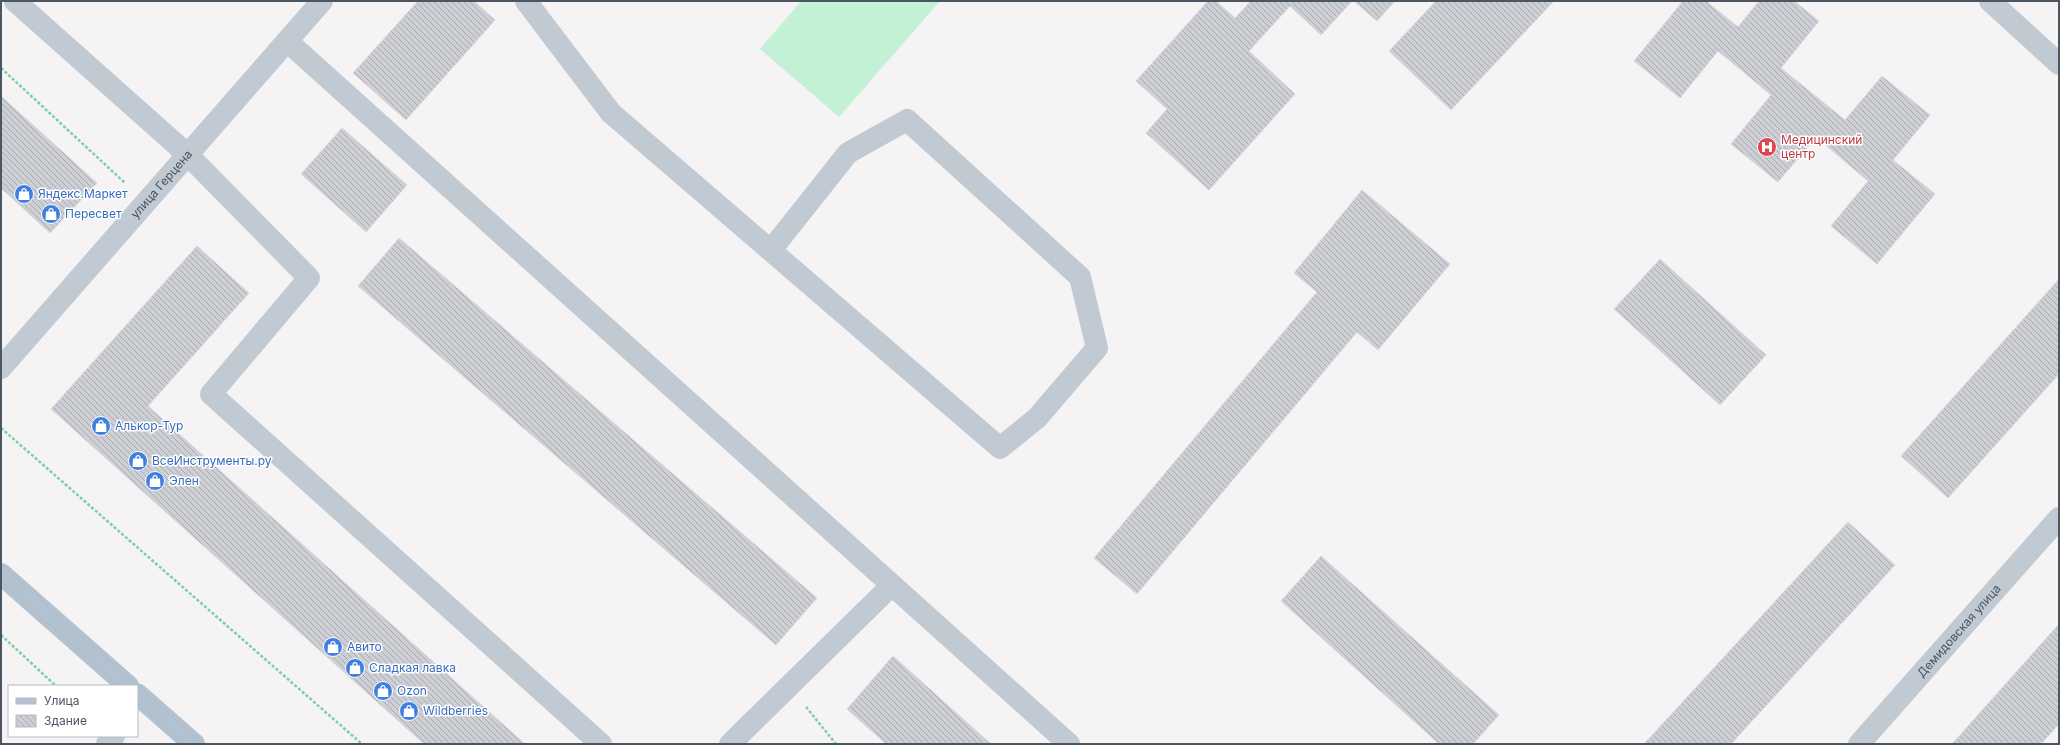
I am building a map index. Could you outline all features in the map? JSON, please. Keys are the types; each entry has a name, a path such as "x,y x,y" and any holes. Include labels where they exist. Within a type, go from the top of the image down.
{"main road":[{"path":"1,574 127,685"},
{"path":"140,702 194,744"}],"street":[{"path":"15,1 188,155 309,278 210,394 601,744"},
{"name":"улица Герцена","path":"1,368 322,1"},
{"path":"526,1 611,113 1000,448 1037,418 1097,348 1080,277 907,120 848,153 771,250"},
{"path":"1990,1 2059,64"},
{"path":"287,41 1069,744"},
{"name":"Демидовская улица","path":"1866,741 2059,518"},
{"path":"730,744 892,585"}],"path":[{"path":"1,68 146,202"},
{"path":"1,428 362,744"},
{"path":"1,635 55,685"},
{"path":"789,686 836,744"}],"green space":[{"path":"801,1 940,1 839,117 760,49"}],"building":[{"path":"418,1 474,1 495,20 406,120 353,73"},
{"path":"1208,1 1216,1 1235,18 1251,1 1352,1 1321,35 1290,6 1249,51 1295,94 1209,190 1146,133 1167,109 1136,81"},
{"path":"1354,1 1395,1 1377,21"},
{"path":"1436,1 1554,1 1451,110 1389,51"},
{"path":"1683,1 1706,1 1738,27 1759,1 1794,1 1819,21 1781,68 1845,120 1882,76 1930,115 1893,160 1935,194 1877,264 1831,226 1868,181 1816,137 1778,182 1731,144 1771,95 1718,51 1680,98 1634,61"},
{"path":"1,96 97,183 50,233 1,188"},
{"path":"342,128 407,185 366,232 301,174"},
{"path":"1362,190 1450,264 1378,350 1357,332 1137,594 1094,558 1317,292 1294,273"},
{"path":"399,238 817,598 776,645 358,286"},
{"path":"197,246 249,293 148,406 525,744 424,744 51,409"},
{"path":"1660,259 1766,355 1720,405 1614,309"},
{"path":"2059,279 2059,374 1948,498 1901,456"},
{"path":"1848,522 1895,565 1731,744 1644,744"},
{"path":"1321,556 1499,715 1473,744 1439,744 1281,601"},
{"path":"2059,624 2059,724 2041,744 1952,744"},
{"path":"893,656 991,744 886,744 847,709"}],"tram line":[{"path":"1,564 137,685"},
{"path":"1,582 117,685"},
{"path":"138,686 203,744"},
{"path":"138,704 183,744"}],"place":[{"name":"Медицинский центр","path":"1767,147"},
{"name":"Яндекс.Маркет","path":"24,194"},
{"name":"Пересвет","path":"51,214"},
{"name":"Алькор-Тур","path":"101,426"},
{"name":"ВсеИнструменты.ру","path":"138,461"},
{"name":"Элен","path":"155,481"},
{"name":"Авито","path":"333,647"},
{"name":"Сладкая лавка","path":"355,668"},
{"name":"Ozon","path":"383,691"},
{"name":"Wildberries","path":"409,711"}]}
